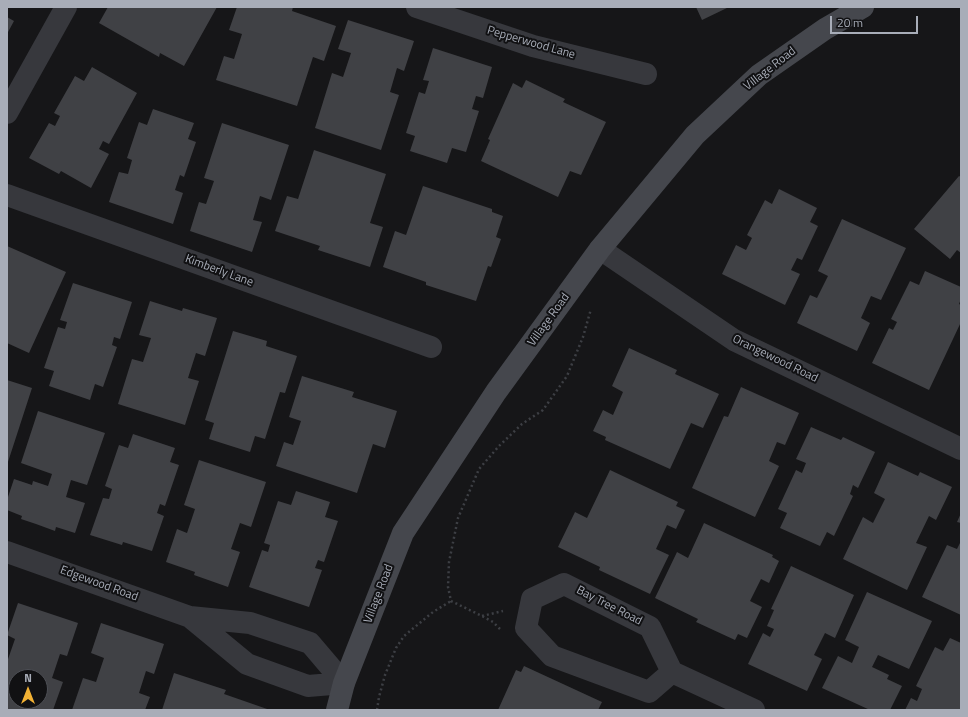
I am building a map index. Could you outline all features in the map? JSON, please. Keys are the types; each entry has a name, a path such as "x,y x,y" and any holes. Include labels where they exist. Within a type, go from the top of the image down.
{"street":[{"path":"7,113 66,7"},
{"name":"Pepperwood Lane","path":"417,7 534,46 646,74"},
{"name":"Village Road","path":"336,710 344,683 403,533 496,392 600,249 695,135 758,75 824,29 863,7"},
{"name":"Kimberly Lane","path":"7,195 431,347"},
{"name":"Orangewood Road","path":"600,249 734,340 958,442"},
{"name":"Edgewood Road","path":"7,552 190,617 250,623 310,643 344,683"},
{"name":"Bay Tree Road","path":"564,584 650,627 672,672 649,692 552,656 526,628 532,599 564,584"},
{"name":"Edgewood Road","path":"190,617 246,664 308,686 344,683"},
{"path":"672,672 754,710"}],"path":[{"path":"451,601 448,587 449,562 458,518 479,469 499,446 522,424 543,410 563,382 577,354 592,307"},
{"path":"451,601 487,619 504,632"},
{"path":"377,710 378,697 385,675 396,648 404,636 433,612 451,601"}],"building":[{"path":"108,7 217,7 184,66 160,53 159,57 99,23"},
{"path":"237,7 293,7 292,11 336,26 324,61 313,57 297,106 216,80 224,56 234,59 242,34 229,30"},
{"path":"696,7 729,7 702,20"},
{"path":"7,17 14,21 7,34"},
{"path":"348,20 414,41 404,71 397,68 390,92 399,95 381,150 315,128 332,73 343,77 351,53 338,49"},
{"path":"433,48 492,67 483,98 476,96 472,109 479,111 466,152 452,148 447,163 410,151 415,136 406,133 419,92 425,94 429,81 423,80"},
{"path":"92,67 137,93 109,144 103,141 99,149 109,154 91,188 61,171 59,174 29,158 49,123 55,126 60,116 54,113 75,76 84,81"},
{"path":"526,80 565,99 563,102 606,122 581,175 570,171 558,197 481,161 490,140 488,139 513,83 522,88"},
{"path":"153,109 194,123 188,139 196,142 184,177 180,175 175,190 183,193 173,224 109,202 119,172 128,174 132,160 127,158 139,122 147,125"},
{"path":"222,123 289,145 271,200 260,196 253,220 262,222 252,252 190,231 199,202 206,204 214,181 204,178"},
{"path":"314,150 386,174 370,223 383,227 370,267 318,250 320,246 275,231 287,196 298,199"},
{"path":"959,176 961,177 961,253 957,250 950,259 914,229"},
{"path":"423,186 492,209 492,212 503,216 496,237 501,239 491,267 488,266 476,301 426,285 426,282 383,267 395,231 406,235"},
{"path":"779,189 817,208 810,222 818,226 802,260 797,258 791,270 800,274 785,305 722,274 736,245 746,250 752,238 747,235 765,200 772,204"},
{"path":"842,219 906,248 881,300 871,296 861,318 870,323 857,351 797,323 810,295 817,298 828,276 818,271"},
{"path":"7,246 66,272 29,353 7,343"},
{"path":"925,271 961,287 961,299 959,304 961,305 961,322 929,390 872,363 889,328 893,330 897,322 891,319 910,281 919,285"},
{"path":"73,283 132,302 120,339 114,337 112,345 117,347 103,387 95,384 90,400 49,386 54,371 44,368 58,327 65,329 67,322 60,320"},
{"path":"150,301 182,311 183,308 217,318 205,356 196,353 188,378 199,381 185,425 118,404 132,359 143,362 151,338 139,335"},
{"path":"233,331 267,341 266,346 297,356 285,393 280,392 265,439 255,436 250,452 209,439 214,423 205,420"},
{"path":"629,348 677,370 675,374 719,394 703,428 691,423 670,469 605,440 606,437 593,431 603,410 613,415 623,392 612,386"},
{"path":"302,376 354,392 352,397 397,411 385,448 373,444 357,493 276,466 284,442 293,445 301,421 289,417"},
{"path":"7,380 32,388 7,465"},
{"path":"741,387 799,413 785,445 777,442 769,461 779,466 755,517 692,488 724,416 728,417"},
{"path":"38,411 105,433 87,485 71,480 66,497 85,503 75,533 56,527 55,531 21,519 22,516 7,510 7,500 14,479 32,485 33,481 48,486 52,474 21,463"},
{"path":"811,427 841,440 843,437 875,452 858,488 853,485 850,494 853,496 834,536 827,532 820,546 780,528 787,513 778,509 796,470 802,473 806,463 796,459"},
{"path":"133,434 175,448 170,462 179,465 165,506 160,504 157,513 164,516 152,551 123,542 122,545 90,535 103,498 109,499 112,489 105,486 119,445 128,448"},
{"path":"199,460 266,482 251,527 240,523 231,549 240,552 228,587 194,575 195,572 166,562 177,529 187,533 195,509 184,505"},
{"path":"888,462 918,476 920,472 952,487 936,520 929,516 916,543 927,547 907,590 843,559 863,517 873,523 885,499 874,493"},
{"path":"610,470 678,502 676,506 685,510 676,529 667,525 656,549 669,555 650,594 599,570 600,567 558,547 575,512 587,518"},
{"path":"296,491 330,502 325,517 338,521 324,562 318,560 315,568 322,570 309,607 249,587 262,550 268,552 270,545 264,543 278,501 291,505"},
{"path":"961,513 961,523 957,522"},
{"path":"704,523 773,555 772,557 779,561 769,583 761,579 750,601 762,607 747,638 738,634 735,640 696,622 698,619 655,598 677,552 688,558"},
{"path":"961,541 961,615 922,597 947,545 957,549"},
{"path":"791,566 854,595 835,638 825,633 814,655 822,659 807,691 748,664 763,633 770,637 774,629 767,626 774,610 771,609"},
{"path":"867,592 932,621 909,669 878,655 872,667 889,675 887,679 902,686 890,710 870,710 822,688 838,656 852,663 859,647 845,640"},
{"path":"18,603 78,623 67,656 60,654 52,678 63,682 53,710 7,710 7,662 15,639 7,635"},
{"path":"101,623 164,644 154,674 146,671 139,693 150,697 145,710 72,710 83,678 96,682 104,658 91,653"},
{"path":"950,638 961,643 961,710 905,710 911,698 917,701 922,689 916,686 935,647 943,651"},
{"path":"524,666 602,702 598,710 498,710 516,670 521,672"},
{"path":"174,673 226,690 224,694 270,710 162,710"}]}
